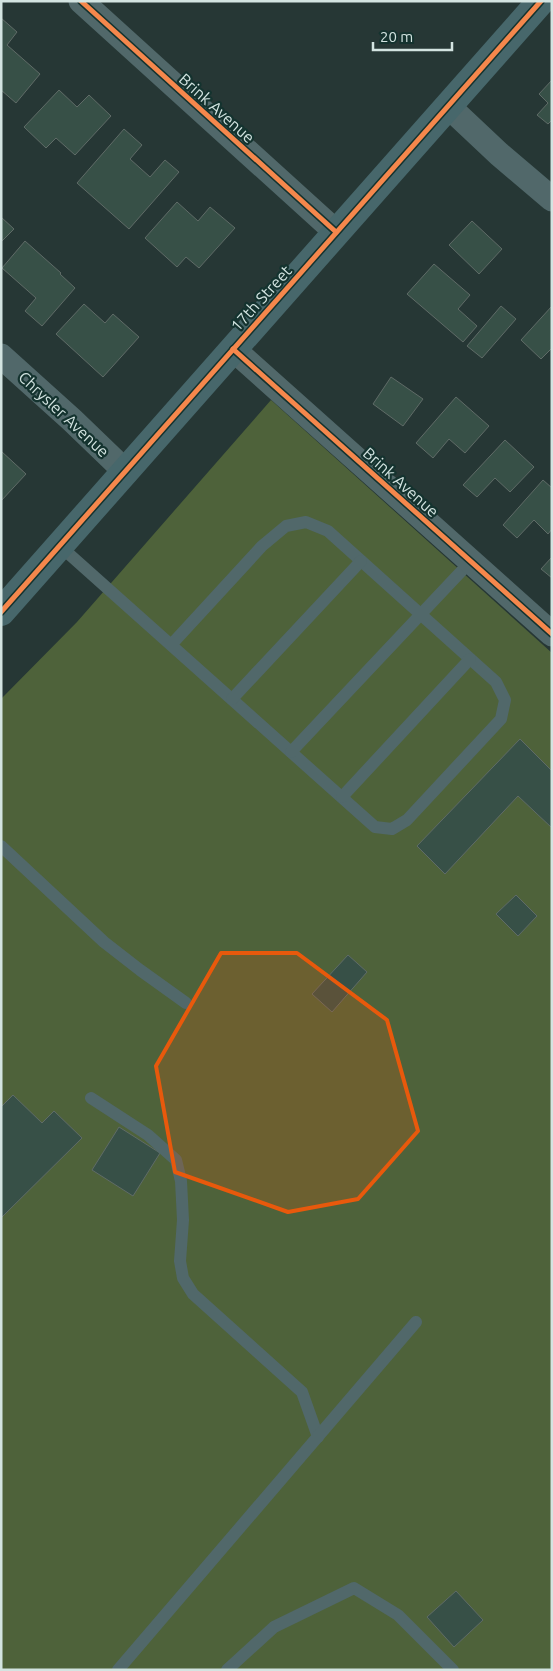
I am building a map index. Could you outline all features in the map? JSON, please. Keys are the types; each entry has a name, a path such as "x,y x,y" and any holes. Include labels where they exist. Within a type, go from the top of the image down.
{"main road":[{"name":"17th Street","path":"1,612 541,1"}],"street":[{"name":"Brink Avenue","path":"82,1 336,232"},
{"path":"448,106 499,154 552,199"},
{"name":"Brink Avenue","path":"233,349 552,634"},
{"name":"Chrysler Avenue","path":"1,356 126,472"}],"lane":[{"path":"60,546 375,827 392,829 407,820 501,719 505,700 496,682 421,614 328,531 306,522 286,526 262,546 172,645"},
{"path":"232,699 361,561"},
{"path":"292,752 471,561"},
{"path":"342,797 470,658"},
{"path":"1,846 104,942 186,1003"},
{"path":"92,1098 148,1135 176,1160 180,1181 183,1220 180,1261 183,1278 193,1294 302,1392 318,1437"},
{"path":"118,1670 416,1322"},
{"path":"227,1670 274,1627 354,1588 398,1615 453,1670"}],"highlighted area":[{"path":"221,953 297,953 387,1020 418,1131 358,1199 288,1212 175,1172 156,1066"}],"green space":[{"path":"271,400 552,653 552,1670 1,1670 1,699 77,622"}],"building":[{"path":"1,18 17,32 7,45 40,74 16,103 1,90"},
{"path":"552,80 552,120 548,124 537,115 548,103 539,94"},
{"path":"59,90 77,107 89,95 111,116 75,155 56,138 46,148 24,127"},
{"path":"124,129 142,145 130,159 150,177 165,160 179,172 129,229 77,183"},
{"path":"177,202 198,221 210,207 235,228 199,268 186,257 177,267 145,238"},
{"path":"1,217 14,229 1,242"},
{"path":"472,221 502,249 479,274 449,245"},
{"path":"25,241 75,288 42,326 25,311 36,298 2,268"},
{"path":"434,264 470,295 458,309 477,326 463,342 407,294"},
{"path":"84,304 105,323 113,314 139,337 103,377 56,334"},
{"path":"501,306 516,319 482,358 467,346"},
{"path":"552,306 552,348 541,359 521,340"},
{"path":"391,377 423,399 403,426 373,404"},
{"path":"456,397 489,426 465,453 449,439 433,458 416,443"},
{"path":"505,440 534,467 510,492 495,478 477,497 463,485"},
{"path":"1,451 26,474 1,501"},
{"path":"543,480 552,488 552,529 548,534 534,520 517,538 503,525"},
{"path":"552,557 552,578 541,569"},
{"path":"520,739 552,771 552,828 518,796 445,874 417,846"},
{"path":"516,895 537,916 518,936 496,914"},
{"path":"348,955 367,972 332,1012 312,994"},
{"path":"13,1095 42,1123 54,1111 82,1138 1,1218 1,1107"},
{"path":"119,1127 160,1153 133,1196 92,1170"},
{"path":"456,1591 483,1620 454,1647 427,1617"}],"cycle path":[{"path":"81,1 336,232"},
{"path":"1,612 541,1"},
{"path":"233,349 552,634"}]}
